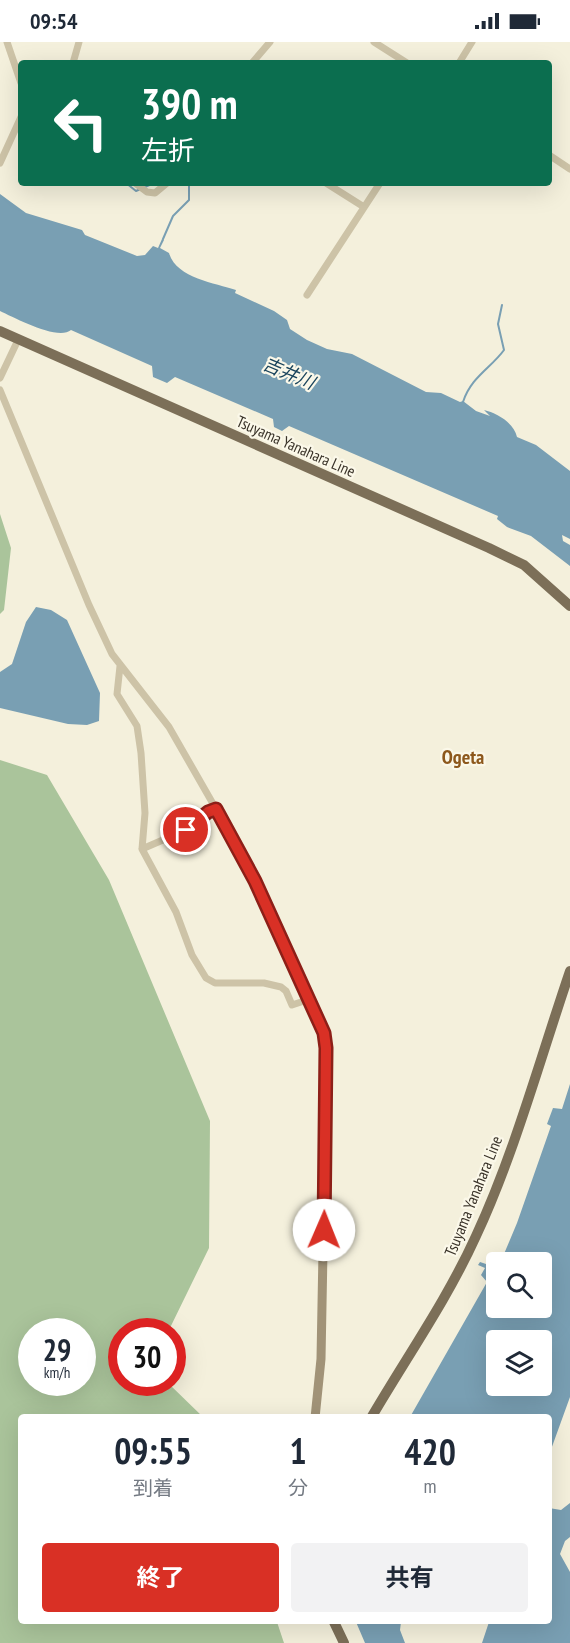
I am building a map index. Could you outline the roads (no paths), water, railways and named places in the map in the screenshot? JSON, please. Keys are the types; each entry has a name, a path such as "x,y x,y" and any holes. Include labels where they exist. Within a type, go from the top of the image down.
{"main road":[{"name":"Tsuyama Yanahara Line","path":"0,331 489,548 524,565 570,606"},
{"name":"Tsuyama Yanahara Line","path":"373,1414 450,1286 476,1235 504,1163 570,971"},
{"path":"335,1624 344,1643"}],"street":[{"path":"7,42 18,74"},
{"path":"74,60 79,42"},
{"path":"255,60 270,42"},
{"path":"374,42 402,60"},
{"path":"461,60 472,42"},
{"path":"1,161 18,124"},
{"path":"552,157 570,169"},
{"path":"139,186 147,192 155,193 163,186"},
{"path":"331,186 364,207"},
{"path":"307,295 379,186"},
{"path":"0,378 18,340"},
{"path":"0,390 88,605 120,666 169,727 216,809 255,881 324,1033 326,1048 321,1359 315,1414"},
{"path":"120,666 117,694 137,726 141,753 145,813 142,849 176,912 192,955 206,978 215,983 264,983 281,987 286,991 291,1005 310,999"},
{"path":"142,849 186,830 208,812 216,809"}],"water":[{"name":"吉井川","path":"0,194 26,213 82,230 85,235 137,256 145,255 153,246 158,248 162,239 164,240 160,248 169,253 179,268 207,282 236,290 235,293 274,311 287,320 290,329 307,340 327,349 352,354 426,392 441,393 460,402 463,401 476,411 490,416 484,410 499,416 509,423 517,437 536,445 570,471 570,539 562,535 563,541 570,545 570,566 531,536 507,527 497,519 498,516 289,426 282,431 274,427 273,419 175,377 167,383 153,377 152,366 71,330 65,333 47,331 0,311"},
{"path":"36,607 51,610 67,620 100,693 99,721 87,725 68,724 0,708 0,672 12,664 26,622"},
{"path":"570,1084 570,1397 552,1447 552,1414 412,1414 486,1284 486,1318 552,1318 552,1252 505,1252 551,1126 547,1124 553,1108 562,1109"},
{"path":"480,1262 486,1264 486,1281 481,1275 485,1268 478,1265"},
{"path":"570,1503 570,1537 565,1541 560,1554 570,1572 570,1643 482,1643 488,1624 552,1624 552,1508 561,1510"},
{"path":"357,1624 401,1624 400,1630 405,1643 365,1643"}],"waterway":[{"path":"130,186 136,191 147,186"},
{"path":"163,239 173,216 189,200 189,186"},
{"path":"463,402 476,379 504,350 498,324 502,305"}],"district":[{"name":"Ogeta","path":"463,757"}]}
